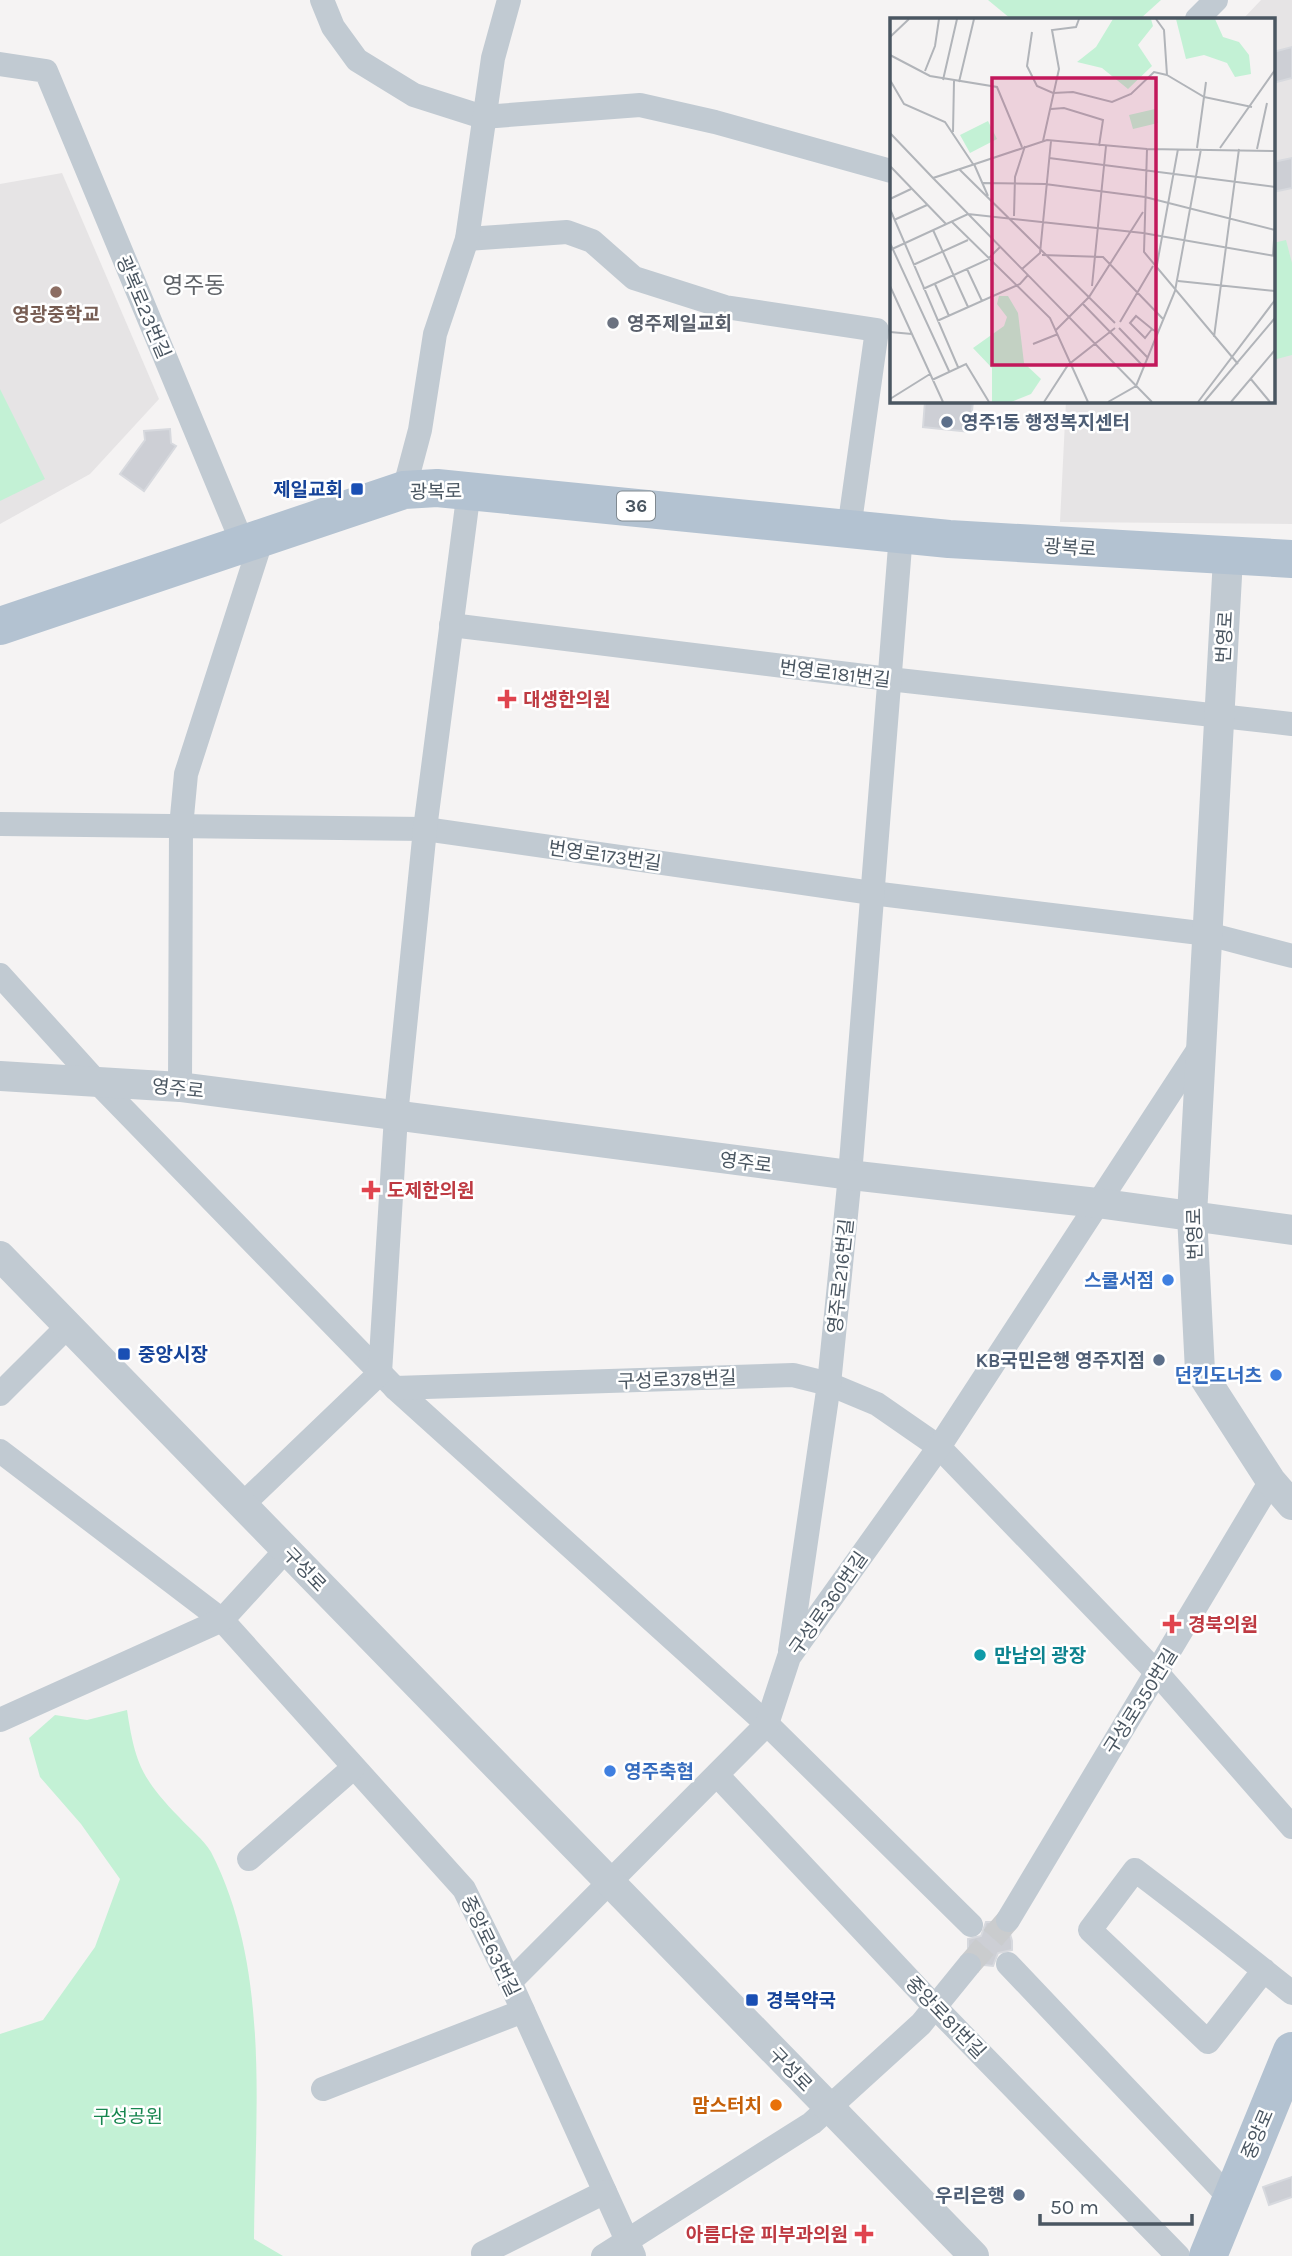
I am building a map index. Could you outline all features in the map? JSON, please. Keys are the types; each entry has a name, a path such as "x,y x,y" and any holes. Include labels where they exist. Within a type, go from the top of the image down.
{"main road":[{"name":"광복로","path":"0,626 404,490 437,488 901,534 1228,558 1292,559"},
{"name":"중앙로","path":"1208,2256 1292,2051"}],"street":[{"path":"322,0 333,27 357,60 414,95 483,117 640,105 715,122 890,171"},
{"path":"404,490 420,430 435,334 467,239 493,58 509,0"},
{"path":"1199,18 1216,0"},
{"name":"광복로23번길","path":"0,64 46,71 253,539"},
{"path":"467,239 568,232 592,242 634,278 725,307 877,330 849,529"},
{"path":"242,1505 388,1381 396,1116 425,829 469,490"},
{"name":"영주로216번길","path":"789,1657 830,1384 850,1175 901,534"},
{"path":"180,1087 181,827 186,774 253,539"},
{"name":"번영로","path":"1228,558 1192,1215 1200,1371 1271,1481 1292,1504"},
{"name":"번영로181번길","path":"451,625 889,680 1219,717"},
{"path":"1219,717 1292,724"},
{"name":"번영로173번길","path":"0,824 119,823 181,827 425,829 872,892 1208,934"},
{"path":"1208,934 1292,956"},
{"path":"0,975 96,1082 388,1381 767,1724 971,1926"},
{"path":"1097,1203 1202,1044"},
{"name":"영주로","path":"0,1076 180,1087 850,1175 1192,1215 1292,1230"},
{"name":"구성로360번길","path":"610,1882 767,1724 789,1657 939,1447 1097,1203"},
{"name":"구성로","path":"0,1256 974,2256"},
{"path":"0,1394 68,1326"},
{"name":"구성로378번길","path":"388,1381 793,1375 830,1384 877,1404 939,1447 1157,1674 1292,1827"},
{"name":"중앙로63번길","path":"0,1451 222,1620 464,1889 510,1982 630,2248"},
{"name":"구성로350번길","path":"1008,1920 1271,1481"},
{"path":"0,1720 222,1620 286,1550"},
{"path":"249,1860 353,1768"},
{"name":"중앙로81번길","path":"717,1775 935,2007 1178,2256"},
{"path":"1264,1970 1208,2042 1090,1930 1135,1870 1264,1970 1292,1993"},
{"path":"510,1982 610,1882"},
{"path":"1008,1964 1231,2199"},
{"path":"603,2256 630,2248 830,2109 921,2024 969,1965"},
{"path":"323,2090 523,2011"},
{"path":"483,2253 605,2192"}],"shaded area":[{"path":"1261,0 1292,0 1292,524 1060,522 1066,402 1274,402 1274,18 1244,18"},
{"name":"영광중학교","path":"62,173 159,399 90,474 0,524 0,184"}],"green space":[{"path":"988,0 1161,0 1141,18 1010,18"},
{"path":"1286,240 1292,263 1292,355 1274,360 1274,243"},
{"path":"0,389 45,479 0,501"},
{"name":"구성공원","path":"127,1710 133,1744 148,1780 166,1804 211,1852 230,1897 243,1944 251,1992 255,2042 257,2092 254,2239 283,2256 0,2256 0,2034 43,2020 95,1947 120,1879 81,1824 40,1777 29,1738 55,1715 87,1720"}],"building":[{"path":"1292,47 1292,78 1274,83 1274,52"},
{"path":"1292,158 1292,188 1274,192 1274,162"},
{"name":"영주1동 행정복지센터","path":"925,402 973,402 970,432 923,427"},
{"path":"170,429 171,443 176,446 144,491 120,474 145,440 144,431"},
{"path":"986,1922 994,1922 1000,1932 1010,1934 1012,1941 1012,1950 998,1953 993,1966 984,1965 979,1954 968,1948 968,1939 981,1936"},
{"path":"1292,2177 1292,2197 1269,2205 1263,2187"}],"tunnel":[{"path":"969,1965 1008,1920"}],"place":[{"name":"영광중학교","path":"56,292"},
{"name":"영주제일교회","path":"613,323"},
{"name":"영주1동 행정복지센터","path":"947,422"},
{"name":"제일교회","path":"357,489"},
{"name":"대생한의원","path":"507,699"},
{"name":"도제한의원","path":"371,1190"},
{"name":"스쿨서점","path":"1168,1280"},
{"name":"중앙시장","path":"124,1354"},
{"name":"KB국민은행 영주지점","path":"1159,1360"},
{"name":"던킨도너츠","path":"1276,1375"},
{"name":"경북의원","path":"1172,1624"},
{"name":"만남의 광장","path":"980,1655"},
{"name":"영주축협","path":"610,1771"},
{"name":"경북약국","path":"752,2000"},
{"name":"맘스터치","path":"776,2105"},
{"name":"우리은행","path":"1019,2195"},
{"name":"아름다운 피부과의원","path":"864,2234"}],"district":[{"name":"영주동","path":"194,285"}]}
